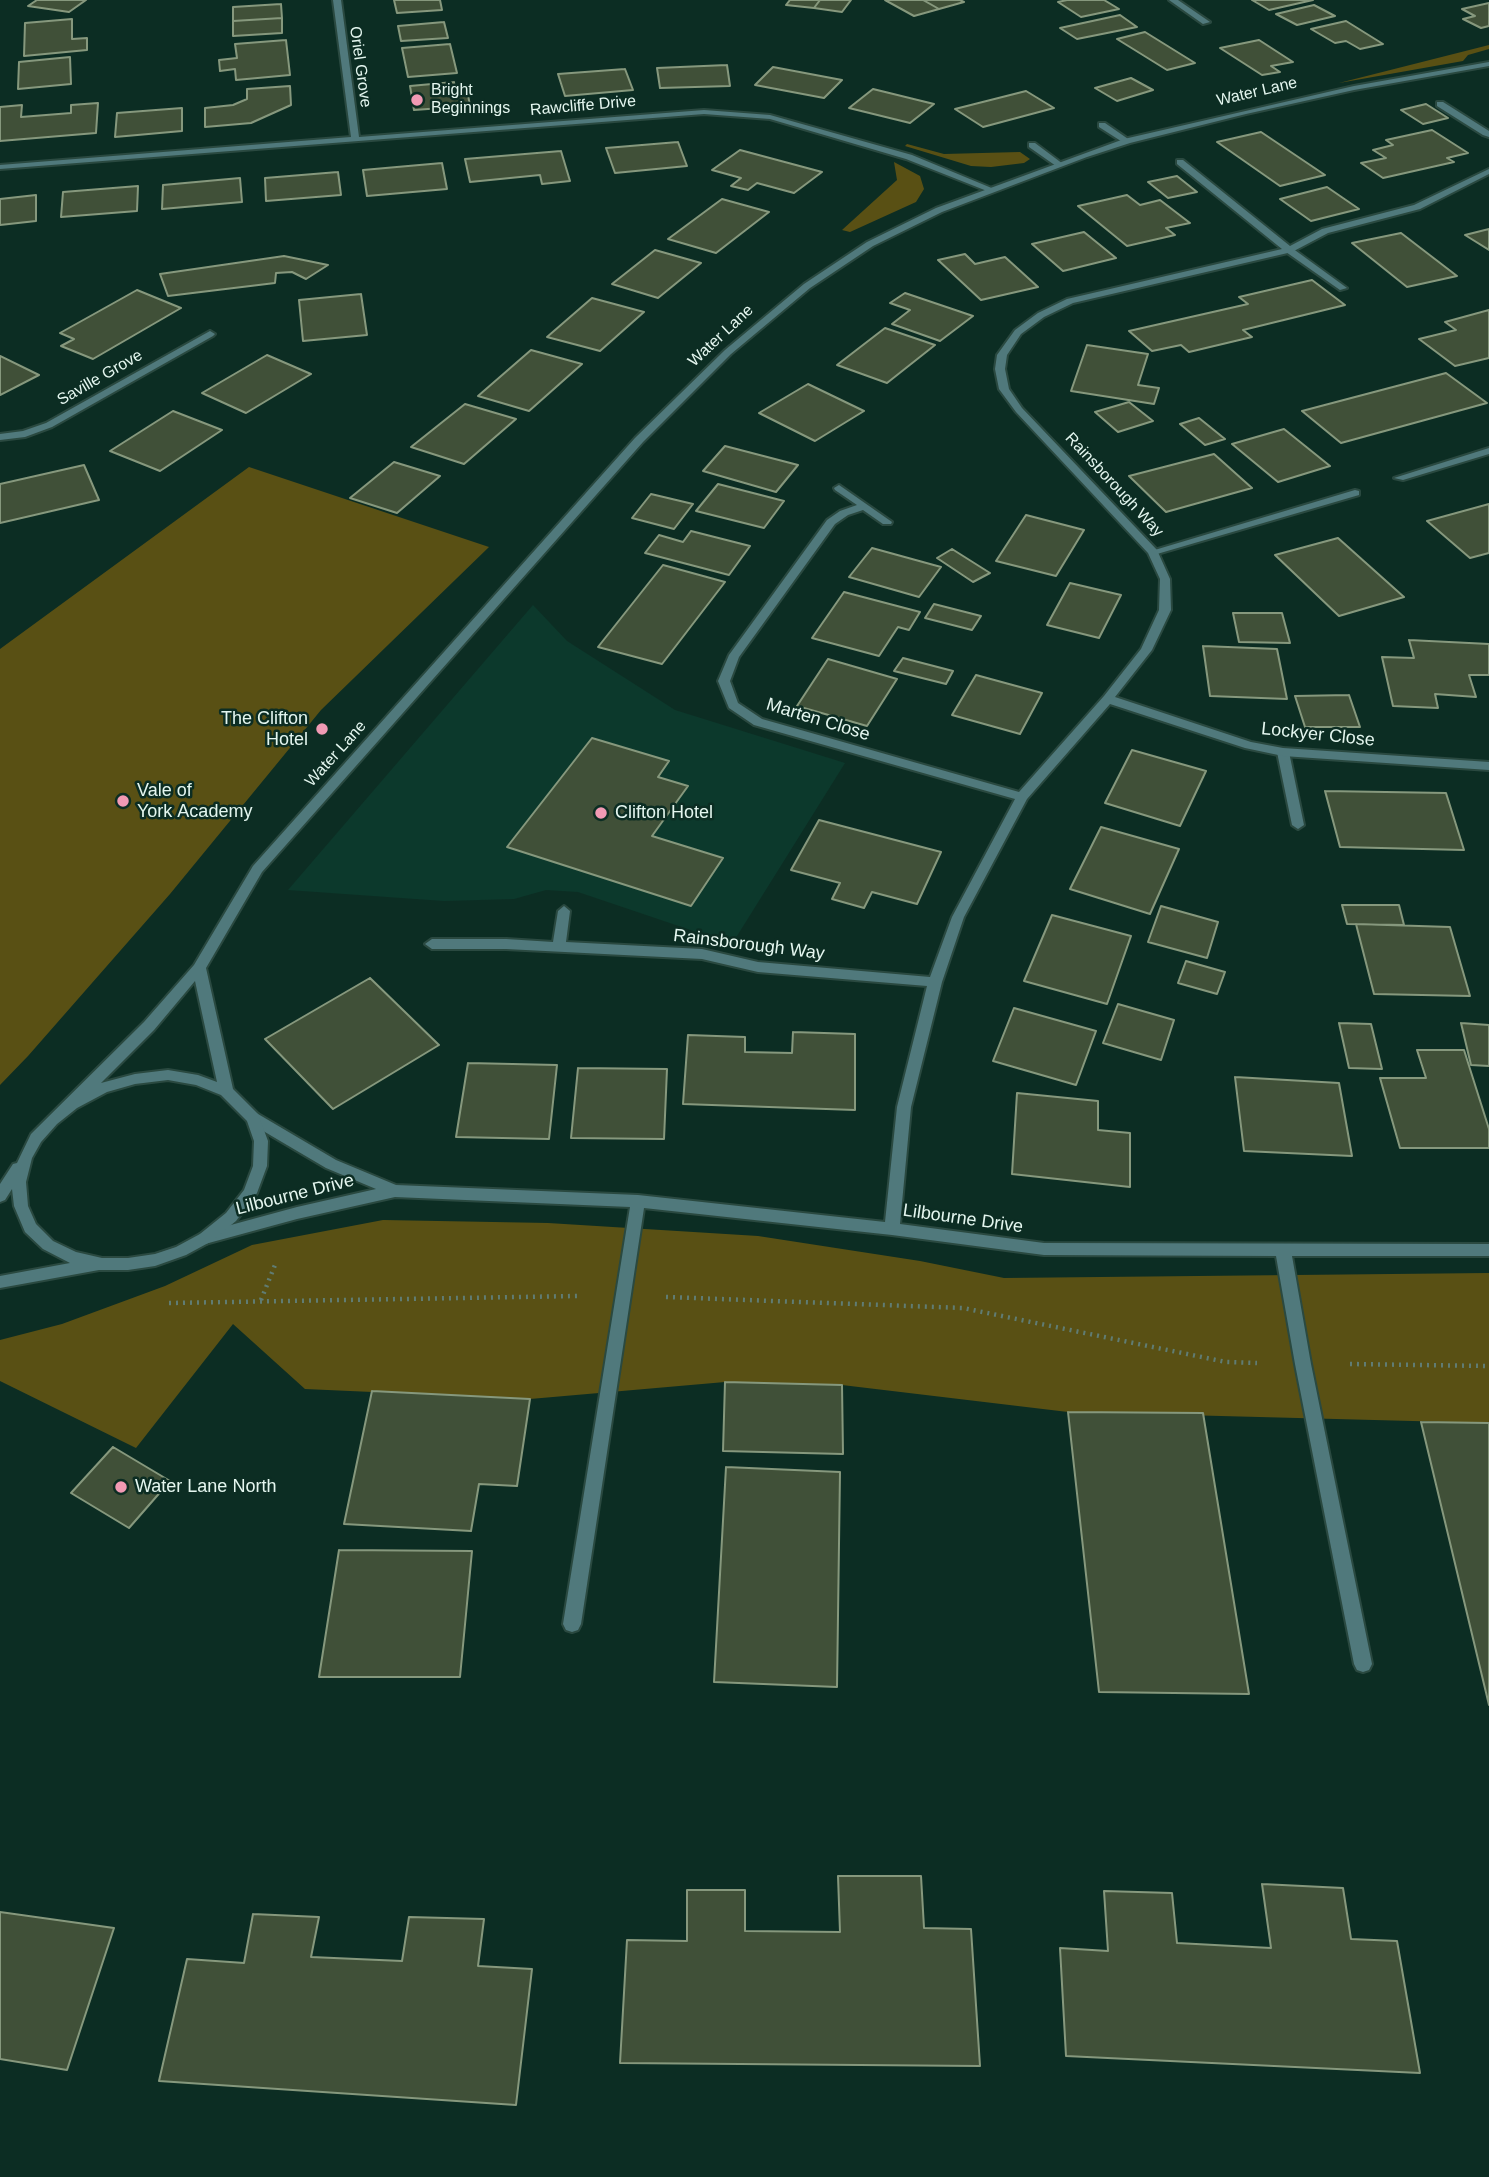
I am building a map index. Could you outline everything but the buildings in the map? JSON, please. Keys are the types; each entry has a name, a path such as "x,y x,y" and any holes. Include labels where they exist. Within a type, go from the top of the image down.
{"street":[{"name":"Oriel Grove","path":"337,0 355,138"},
{"path":"1173,0 1206,22"},
{"name":"Water Lane","path":"72,1104 141,1035 199,968 257,869 639,440 771,314 845,260 904,227 990,189 1059,164 1127,141 1339,92 1489,64"},
{"path":"1440,104 1488,134"},
{"name":"Rawcliffe Drive","path":"0,167 666,113 737,113 770,117 889,151 990,189"},
{"path":"1102,125 1127,141"},
{"path":"1031,145 1059,164"},
{"path":"1180,162 1289,250 1343,288"},
{"name":"Rainsborough Way","path":"892,1228 904,1107 935,982 958,917 1022,797 1108,699 1146,650 1165,610 1165,579 1153,552 1019,410 1004,389 1000,369 1002,355 1018,332 1041,315 1070,301 1289,250 1325,231 1417,207 1489,171"},
{"name":"Saville Grove","path":"0,437 25,434 49,425 210,334"},
{"path":"1399,478 1489,451"},
{"path":"839,488 887,522"},
{"path":"1153,552 1355,493"},
{"name":"Marten Close","path":"865,506 844,513 831,522 733,657 724,681 733,705 758,722 1022,797"},
{"name":"Lockyer Close","path":"1108,699 1249,745 1283,752 1489,766"},
{"path":"1283,752 1298,825"},
{"path":"559,946 564,911"},
{"name":"Rainsborough Way","path":"432,944 506,944 702,954 758,967 935,982"},
{"path":"199,968 226,1091"},
{"path":"0,1196 36,1138 52,1120 72,1104 103,1088 135,1079 168,1075 198,1080 226,1091 253,1118 261,1141 260,1166 250,1192 231,1217 205,1238 181,1251 155,1260 102,1264 0,1282"},
{"name":"Lilbourne Drive","path":"253,1118 331,1164 395,1191"},
{"path":"25,1158 19,1182 20,1206 30,1228 48,1245 73,1258 102,1264"},
{"name":"Lilbourne Drive","path":"205,1238 297,1213 395,1191 638,1201 892,1228 1044,1249 1489,1250"},
{"path":"572,1624 638,1201"},
{"path":"1283,1250 1363,1664"}],"path":[{"path":"156,1304 261,1300 623,1296 963,1308 1226,1362 1489,1366"}],"shaded area":[{"path":"1489,45 1489,49 1468,55 1463,61 1339,83"},
{"path":"907,144 944,154 1020,152 1030,159 1024,163 991,167 971,166 905,146"},
{"path":"894,162 920,176 924,189 916,202 850,232 842,230 897,180"},
{"name":"Vale of York Academy","path":"249,467 489,547 321,710 170,894 0,1085 0,649"},
{"path":"533,605 567,641 675,710 845,763 732,944 578,892 546,890 514,899 444,901 288,890"},
{"path":"383,1220 548,1223 758,1236 920,1261 1004,1278 1489,1273 1489,1423 1068,1412 842,1385 725,1382 530,1399 305,1389 233,1324 136,1448 0,1381 0,1340 62,1324 165,1286 252,1245"}],"place":[{"name":"Bright Beginnings","path":"417,100"},
{"name":"The Clifton Hotel","path":"322,729"},
{"name":"Vale of York Academy","path":"123,801"},
{"name":"Clifton Hotel","path":"601,813"},
{"name":"Water Lane North","path":"121,1487"}]}
